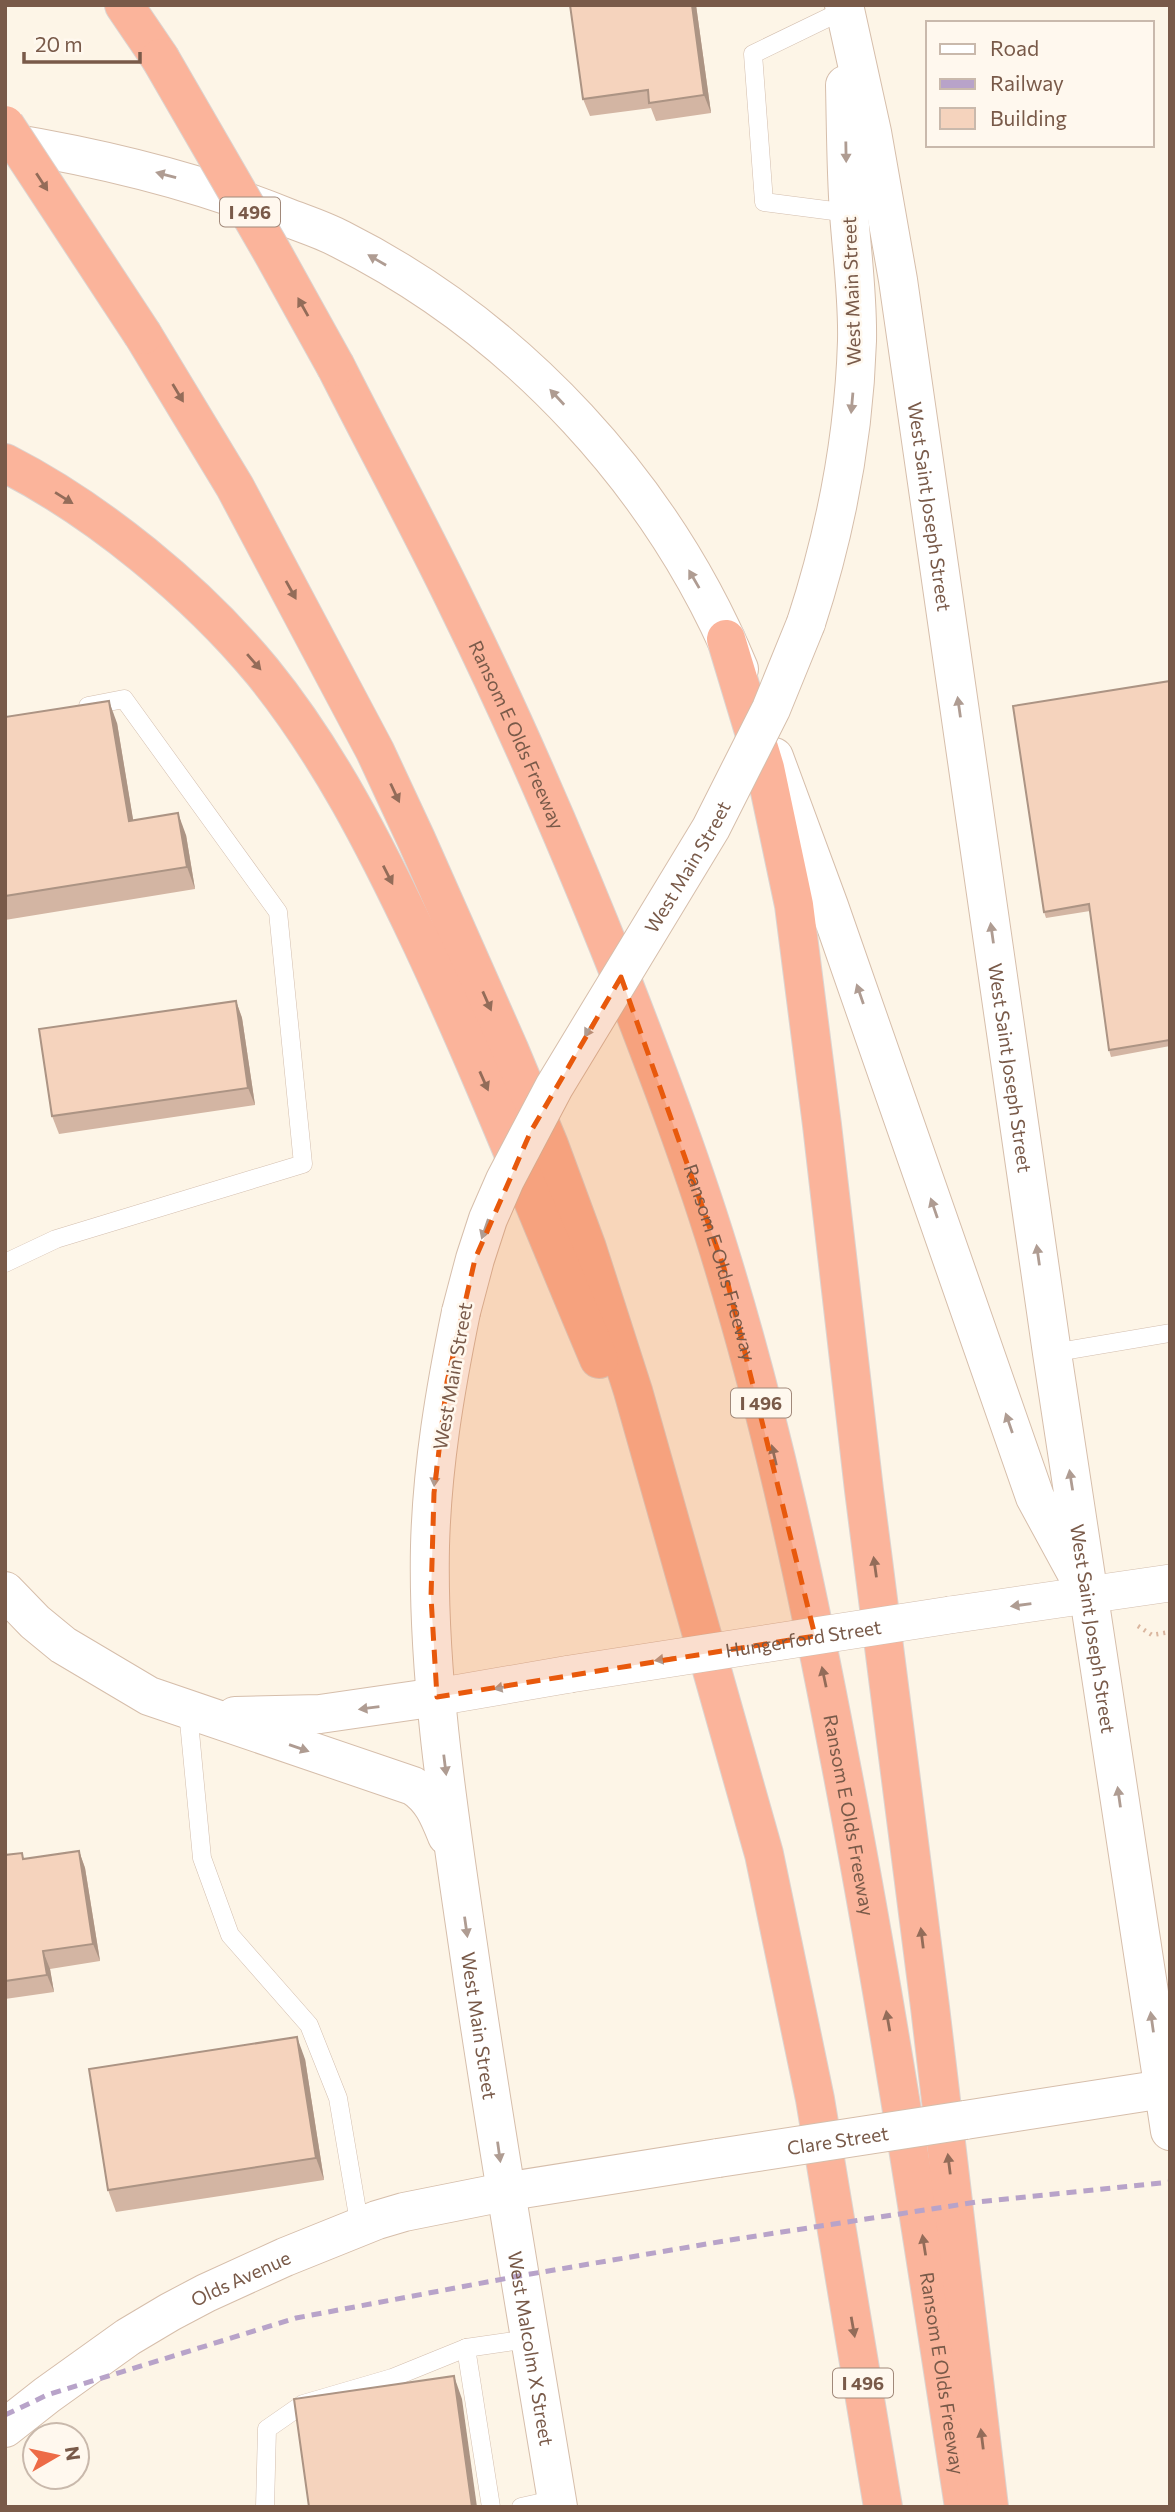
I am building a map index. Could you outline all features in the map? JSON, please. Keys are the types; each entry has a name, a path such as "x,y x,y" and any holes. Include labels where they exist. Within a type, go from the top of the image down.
{"highway":[{"name":"Ransom E Olds Freeway","path":"124,5 160,58 337,367 459,607 577,868 694,1172 758,1390 799,1558 859,1856 902,2103 964,2507"},
{"name":"I 496","path":"5,125 143,335 235,487 375,751 549,1145 587,1248 633,1391 764,1854 815,2099 883,2507"},
{"path":"5,463 79,508 137,550 205,611 262,671 333,773 395,888 446,995 673,1532"},
{"path":"726,639 762,757 776,814 801,955 864,1490 929,1994 989,2507"}],"street":[{"name":"West Main Street","path":"505,2192 456,1860 437,1697 430,1597 431,1533 440,1431 461,1312 488,1219 554,1087 711,828 771,709 806,623 833,531 848,439 857,340 846,170 844,8"},
{"name":"West Saint Joseph Street","path":"844,8 872,132 898,280 1052,1353 1166,2089 1170,2131"},
{"path":"5,142 125,164 184,180 268,209 339,238 450,305 546,385 612,460 677,549 726,639 792,804 829,906 1035,1497 1089,1596"},
{"name":"Hungerford Street","path":"437,1697 570,1674 1170,1583"},
{"name":"West Main Street","path":"5,1591 44,1629 90,1663 149,1696 413,1786 433,1804 456,1860"},
{"name":"West Main Street","path":"188,1710 217,1716 286,1716 368,1708 437,1697"},
{"name":"Clare Street","path":"505,2192 1166,2089"},
{"name":"Olds Avenue","path":"5,2428 128,2337 170,2312 260,2268 404,2212 505,2192"},
{"name":"West Malcolm X Street","path":"505,2192 558,2503"}],"lane":[{"path":"844,8 752,54 764,202 849,213"},
{"path":"5,1263 56,1239 303,1164 278,912 124,699 71,709"},
{"path":"1052,1353 1170,1333"},
{"path":"188,1710 202,1858 230,1935 309,2025 338,2098 360,2228"},
{"path":"265,2507 267,2429 303,2404 392,2378 466,2347 529,2339"},
{"path":"466,2347 491,2507"},
{"path":"520,2507 558,2503"}],"highlighted area":[{"path":"621,977 724,1268 815,1636 437,1697 431,1597 434,1493 447,1382 475,1259 531,1131"}],"building":[{"path":"570,5 692,5 704,95 649,103 648,90 583,99"},
{"path":"1170,681 1170,1040 1109,1050 1089,904 1044,912 1013,706"},
{"path":"109,701 129,821 178,813 187,867 5,896 5,717"},
{"path":"236,1001 248,1088 52,1116 39,1029"},
{"path":"79,1851 93,1944 43,1951 47,1975 5,1981 5,1855 22,1853 23,1859"},
{"path":"297,2037 316,2158 108,2190 89,2069"},
{"path":"454,2376 472,2507 309,2507 294,2399"}],"railway":[{"path":"5,2415 47,2395 296,2318 730,2240 977,2202 1170,2182"}]}
